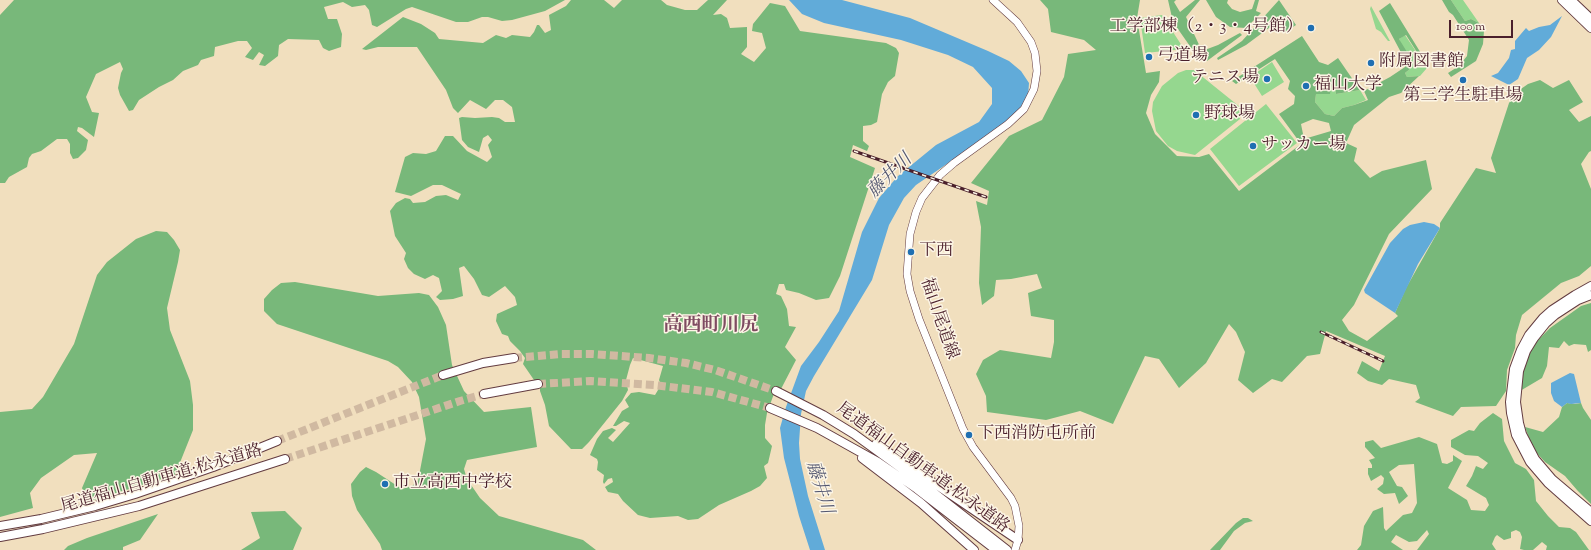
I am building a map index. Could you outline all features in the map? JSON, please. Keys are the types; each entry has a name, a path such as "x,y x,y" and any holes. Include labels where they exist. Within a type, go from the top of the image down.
{"highway":[{"path":"1562,0 1591,28"},
{"path":"1571,0 1591,19"},
{"path":"1591,286 1575,294 1552,310 1532,331 1516,360 1511,380 1510,402 1516,435 1530,462 1548,483 1591,521"},
{"path":"1591,295 1578,300 1555,315 1546,323 1534,338 1526,351 1519,370 1516,402 1522,434 1535,459 1552,479 1591,512"},
{"path":"443,375 483,363 514,358"},
{"path":"484,394 538,384"},
{"name":"尾道福山自動車道;松永道路","path":"776,391 823,415 885,452 985,537 996,550"},
{"name":"尾道福山自動車道;松永道路","path":"770,408 839,440 917,489 985,537 1007,550"},
{"name":"尾道福山自動車道;松永道路","path":"0,526 57,515 135,494 213,467 277,441"},
{"path":"885,452 1018,540"},
{"name":"尾道福山自動車道;松永道路","path":"0,537 43,529 139,506 286,459"},
{"path":"877,465 974,550"}],"main road":[{"name":"福山尾道線","path":"993,0 1017,22 1031,42 1035,53 1037,71 1034,89 1024,109 1008,124 940,175 922,198 916,212 910,234 907,274 910,291 919,319 963,429 973,447 1011,498 1015,506 1019,526 1018,540 1015,550"}],"green space":[{"path":"14,0 565,0 545,11 512,20 502,21 482,17 468,22 456,22 412,7 406,9 377,27 372,25 369,10 365,5 352,7 343,2 324,7 328,19 337,19 342,34 341,47 329,51 323,48 319,40 288,39 279,45 278,56 265,66 259,65 264,55 259,52 253,60 245,57 252,48 247,41 238,41 215,47 214,56 201,60 198,65 183,71 173,80 139,100 133,110 129,111 120,95 118,88 123,69 120,62 96,74 86,97 92,112 99,113 94,137 82,128 78,127 77,131 88,140 86,150 78,158 73,159 70,153 70,144 67,139 57,139 41,151 32,154 29,158 27,167 9,177 5,183 0,183 0,15"},
{"path":"571,0 604,0 614,8 622,0 661,0 667,5 685,10 697,10 708,0 727,0 713,15 721,14 727,18 730,28 747,27 747,47 741,54 754,62 766,48 762,33 752,31 753,24 770,3 785,6 800,31 886,43 896,48 899,53 895,76 888,82 882,94 877,122 871,125 863,126 863,141 869,146 867,151 853,145 850,157 875,168 840,276 829,298 816,300 799,293 786,290 784,284 779,284 776,294 781,296 787,309 789,326 796,327 785,347 796,360 781,389 776,388 767,413 765,438 772,446 768,463 764,466 767,478 760,486 719,505 698,519 688,520 678,516 650,518 638,515 623,501 618,494 608,492 605,487 613,482 612,478 608,479 604,484 604,475 597,470 597,459 590,455 597,439 603,431 612,428 616,430 608,438 613,442 630,423 624,421 616,426 613,426 622,411 629,407 625,400 631,393 639,392 655,395 661,385 659,380 663,366 633,358 626,380 628,390 622,401 582,449 571,449 549,426 538,381 534,380 523,364 525,358 510,341 508,336 502,334 496,321 497,314 517,305 515,297 505,286 489,297 482,295 474,279 464,266 459,268 463,296 453,299 440,300 436,297 442,291 439,278 433,275 425,279 414,274 408,268 404,259 406,253 395,236 390,211 396,203 405,198 410,199 413,203 425,202 436,196 446,195 458,200 461,194 442,185 433,185 411,196 395,192 405,157 413,153 426,154 436,151 445,136 453,136 467,151 487,162 492,157 488,145 492,140 488,135 483,138 479,152 468,147 462,140 459,118 492,117 499,118 505,122 515,122 512,107 503,100 495,100 486,109 470,100 458,113 453,108 446,90 417,47 378,47 366,50 362,49 403,17 421,24 435,33 439,39 483,43 496,35 506,38 512,35 530,37 537,25 539,25 545,33 551,30 549,15 566,6"},
{"path":"1040,0 1140,0 1137,18 1146,73 1160,71 1159,82 1151,95 1146,113 1155,134 1177,156 1199,157 1209,154 1239,191 1301,144 1279,114 1294,104 1295,96 1288,89 1290,81 1275,59 1236,84 1232,81 1302,36 1319,62 1328,65 1338,58 1360,90 1336,94 1335,84 1331,87 1330,94 1316,94 1315,102 1325,114 1334,116 1342,108 1368,100 1364,91 1405,67 1405,60 1379,11 1390,3 1427,63 1427,68 1406,35 1399,39 1412,60 1410,69 1405,73 1407,77 1419,76 1401,93 1389,97 1354,125 1346,143 1357,148 1354,161 1370,178 1382,171 1426,160 1432,189 1389,234 1354,305 1342,320 1349,331 1367,341 1398,316 1395,313 1406,288 1440,228 1440,223 1476,168 1496,173 1491,158 1509,103 1518,91 1528,84 1540,80 1553,88 1569,80 1583,102 1569,110 1579,122 1591,116 1591,151 1581,164 1591,189 1591,266 1579,276 1561,283 1522,315 1516,335 1515,348 1507,370 1506,391 1496,406 1461,407 1453,416 1415,402 1420,398 1416,385 1389,379 1382,385 1368,381 1357,373 1362,361 1379,371 1385,356 1326,331 1320,354 1307,356 1282,382 1272,379 1253,393 1238,380 1245,352 1236,332 1229,324 1206,363 1179,388 1159,359 1145,356 1113,424 1080,411 1046,420 987,412 986,396 976,374 983,360 1000,350 1051,358 1054,342 1054,320 1031,316 1028,293 1042,288 1037,274 996,280 994,296 982,305 979,283 981,227 976,201 987,205 989,191 971,183 1009,136 1042,120 1064,77 1068,54 1096,50 1084,40 1051,32 1048,9","holes":["1313,119 1329,123 1331,131 1304,139 1301,124"]},
{"path":"1168,0 1176,0 1174,2 1180,12 1195,0 1200,0 1186,17 1202,51 1218,45 1240,33 1242,35 1207,61 1199,59 1173,22"},
{"path":"1206,0 1228,0 1227,3 1232,9 1240,12 1252,9 1255,0 1259,0 1256,11 1261,13 1246,28 1230,27 1216,17"},
{"path":"1279,0 1296,25 1284,33 1277,22 1246,45 1218,60 1217,58 1242,41"},
{"path":"1442,0 1451,0 1465,21 1471,19 1479,23 1484,31 1483,44 1476,61 1451,77 1448,73 1459,66 1467,56 1469,40"},
{"path":"1451,0 1463,0 1479,23 1471,19 1465,21"},
{"path":"1371,6 1390,41 1388,41 1381,32 1376,29 1370,9"},
{"path":"1162,15 1184,49 1145,53 1140,18"},
{"path":"1405,35 1427,68 1420,76 1407,77 1405,73 1410,69 1399,39"},
{"name":"テニス場","path":"1272,62 1284,82 1262,96 1250,77"},
{"name":"野球場","path":"1186,70 1194,70 1240,107 1240,119 1195,155 1177,151 1168,146 1156,131 1152,111 1153,102 1162,86 1178,73"},
{"path":"1335,84 1336,94 1360,90 1366,100 1342,108 1334,116 1325,114 1315,102 1316,94"},
{"name":"サッカー場","path":"1266,104 1297,143 1239,186 1210,149"},
{"path":"156,231 167,232 180,250 167,308 170,330 190,381 193,405 193,430 175,475 87,502 82,488 97,453 74,455 41,478 30,493 33,508 0,517 0,412 32,409 43,397 74,344 97,275 107,262 136,239"},
{"path":"295,282 378,296 419,293 429,295 438,307 446,325 452,365 464,391 484,412 531,407 537,447 467,460 464,469 467,479 480,498 499,516 583,540 596,550 382,550 380,544 357,510 352,496 351,484 366,467 402,489 412,486 418,481 426,439 419,397 412,382 398,367 388,361 277,324 264,311 264,299 281,283"},
{"path":"1591,303 1591,350 1588,352 1586,345 1574,344 1569,346 1564,341 1559,348 1549,347 1547,366 1542,378 1520,391 1527,358 1537,341 1550,328 1581,306"},
{"path":"1567,403 1581,403 1591,420 1591,504 1565,476 1545,462 1534,450 1525,427 1543,432 1559,417 1562,407"},
{"path":"1493,413 1502,419 1504,441 1515,463 1526,469 1534,480 1536,501 1559,527 1570,528 1576,532 1589,550 1546,550 1547,546 1542,542 1533,550 1520,549 1522,537 1520,532 1516,530 1511,532 1511,538 1504,540 1497,535 1495,537 1492,544 1496,550 1417,550 1429,534 1427,530 1417,541 1409,542 1396,535 1391,542 1403,550 1357,550 1361,545 1364,526 1373,511 1383,507 1384,528 1386,531 1403,515 1412,513 1417,503 1414,464 1399,465 1389,472 1397,486 1402,487 1408,496 1399,504 1395,493 1384,494 1377,489 1383,484 1384,478 1381,475 1371,481 1368,474 1368,468 1372,468 1372,465 1369,460 1375,458 1365,447 1365,442 1373,440 1381,448 1419,437 1437,444 1442,463 1447,464 1453,461 1453,455 1462,461 1448,488 1467,500 1471,510 1485,511 1489,505 1486,498 1466,486 1476,466 1483,469 1488,463 1478,456 1465,455 1451,447 1451,440 1469,430 1474,431 1480,423"},
{"path":"285,511 302,528 293,550 241,550 260,538 251,512"},
{"path":"158,514 140,540 123,547 123,550 64,550 68,546 87,538"},
{"path":"1243,518 1248,518 1253,521 1245,523 1234,531 1220,550 1210,550 1236,523"}],"water":[{"path":"789,0 842,0 910,18 1009,61 1021,71 1029,83 1028,97 1018,111 1004,125 916,185 904,198 889,225 872,280 806,391 801,414 799,443 800,459 808,496 825,550 810,550 799,516 784,458 780,428 786,407 801,366 839,311 862,232 879,198 898,176 936,145 979,122 992,104 992,88 973,67 948,55 901,40 824,23 802,14"},
{"path":"1562,16 1551,37 1539,50 1527,58 1518,79 1509,85 1491,76 1498,73 1509,58 1511,50 1515,49 1515,41 1526,28 1529,31 1550,25"},
{"path":"1424,222 1434,224 1440,228 1418,264 1395,313 1365,293 1364,290 1390,243 1403,229 1410,225"},
{"path":"1570,373 1574,374 1581,403 1567,403 1562,407 1554,401 1551,393 1551,383"}],"tunnel":[{"path":"514,358 561,354 592,354 649,358 686,363 715,370 776,391"},
{"path":"277,441 443,375"},
{"path":"538,384 591,381 654,385 712,392 770,408"},
{"path":"285,459 484,394"}],"railway":[{"path":"854,151 986,197"},
{"path":"1321,332 1383,361"}],"place":[{"name":"工学部棟（2・3・4号館）","path":"1311,28"},
{"name":"弓道場","path":"1149,57"},
{"name":"附属図書館","path":"1371,63"},
{"name":"テニス場","path":"1267,79"},
{"name":"第三学生駐車場","path":"1463,80"},
{"name":"福山大学","path":"1306,86"},
{"name":"野球場","path":"1196,115"},
{"name":"サッカー場","path":"1253,146"},
{"name":"下西","path":"911,252"},
{"name":"下西消防屯所前","path":"969,435"},
{"name":"市立高西中学校","path":"385,484"}],"district":[{"name":"高西町川尻","path":"711,327"}],"water label":[{"name":"藤井川","path":"891,177"},
{"name":"藤井川","path":"818,488"}]}
